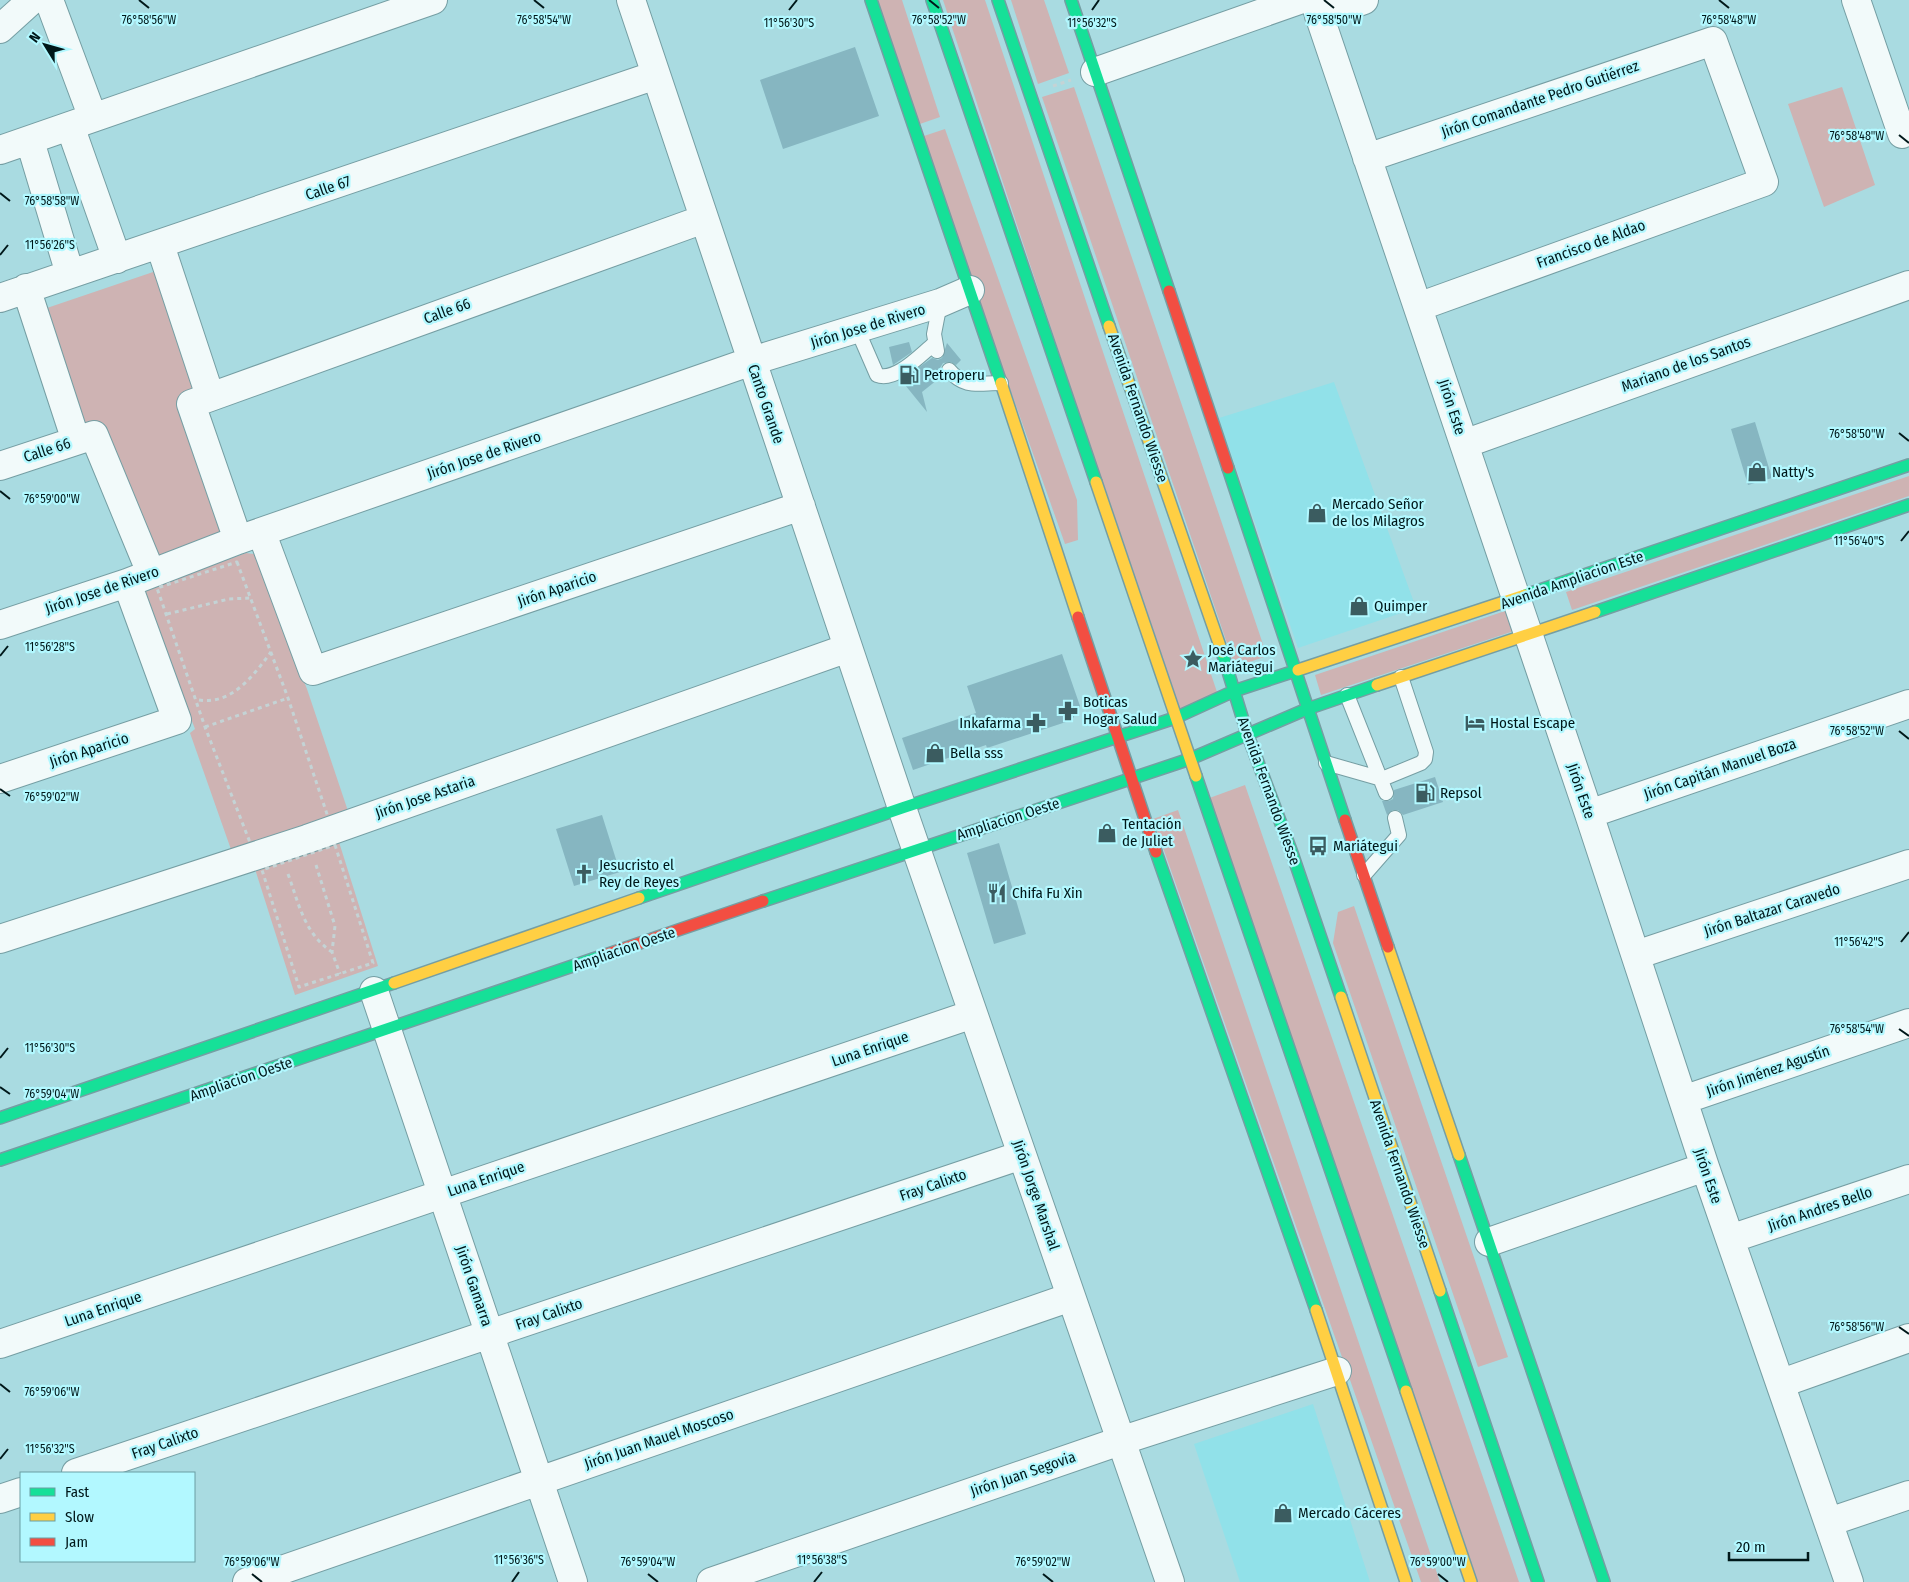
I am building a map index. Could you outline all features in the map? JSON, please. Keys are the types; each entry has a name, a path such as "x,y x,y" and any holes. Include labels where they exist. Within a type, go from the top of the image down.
{"main road":[{"path":"871,0 970,290 1119,737 1131,780 1336,1371 1406,1582"},
{"path":"932,0 1471,1582"},
{"name":"Avenida Fernando Wiesse","path":"998,0 1247,733 1292,853 1538,1582"},
{"path":"1070,0 1296,670 1307,709 1604,1582"},
{"name":"Avenida Ampliacion Este","path":"1234,691 1515,599 1909,465"},
{"path":"1247,733 1307,709 1527,633 1909,505"},
{"path":"0,1118 902,808 1176,718 1234,691"},
{"name":"Ampliacion Oeste","path":"0,1160 916,849 1131,780 1190,759 1247,733"}],"street":[{"path":"0,29 32,0"},
{"path":"49,0 117,259"},
{"path":"0,150 433,0"},
{"name":"Canto Grande","path":"630,0 902,808"},
{"path":"1095,72 1311,5 1364,0"},
{"path":"1856,0 1906,132"},
{"name":"Jirón Este","path":"1311,5 1367,158 1418,307 1589,814 1705,1167 1782,1383 1849,1582"},
{"name":"Jirón Comandante Pedro Gutiérrez","path":"1367,158 1713,41 1764,182"},
{"name":"Calle 67","path":"0,298 656,76"},
{"path":"30,141 70,274"},
{"name":"Francisco de Aldao","path":"1418,307 1764,182"},
{"name":"Calle 66","path":"200,400 704,219"},
{"path":"160,245 200,400 246,545"},
{"name":"Mariano de los Santos","path":"1464,444 1909,286"},
{"path":"26,288 85,438 152,573"},
{"name":"Jirón Jose de Rivero","path":"0,625 152,573 246,545 752,361 940,303 970,290"},
{"name":"Calle 66","path":"0,466 85,438"},
{"name":"Jirón Aparicio","path":"246,545 312,671 801,506"},
{"name":"Jirón Aparicio","path":"0,780 177,720 127,583"},
{"name":"Jirón Jose Astaria","path":"0,939 307,839 848,648"},
{"name":"Jirón Capitán Manuel Boza","path":"1589,814 1909,704"},
{"name":"Jirón Jorge Marshal","path":"902,808 1170,1582"},
{"name":"Jirón Baltazar Caravedo","path":"1636,955 1909,864"},
{"name":"Jirón Gamarra","path":"361,995 387,1030 573,1582"},
{"name":"Luna Enrique","path":"0,1344 973,1014"},
{"name":"Jirón Jiménez Agustín","path":"1683,1100 1909,1023"},
{"name":"Fray Calixto","path":"79,1472 1022,1155"},
{"path":"1489,1242 1705,1167"},
{"name":"Jirón Andres Bello","path":"1730,1239 1909,1178"},
{"name":"Jirón Juan Mauel Moscoso","path":"247,1582 1071,1297"},
{"path":"1782,1383 1909,1338"},
{"name":"Jirón Juan Segovia","path":"710,1582 1120,1441 1336,1371"},
{"path":"0,1499 20,1492"},
{"path":"1829,1522 1909,1495"}],"lane":[{"path":"857,329 877,375 887,378 936,347 940,303"},
{"path":"949,370 958,380 967,384 1001,383"},
{"path":"1326,763 1382,778 1426,759 1426,752 1401,678"},
{"path":"1347,695 1382,778 1386,793"},
{"path":"1364,875 1399,835 1395,818"}],"path":[{"path":"1029,95 1095,72"},
{"path":"246,545 250,598 288,698 329,820"},
{"path":"167,614 210,602 250,598"},
{"path":"196,700 211,702 228,697 254,676 271,652"},
{"path":"205,727 288,698"},
{"path":"335,845 373,963 299,987 262,870 283,862 335,845"},
{"path":"312,852 335,926 332,952 340,975 361,995"},
{"path":"283,862 309,931 320,944 332,952"}],"shaded area":[{"path":"877,0 902,0 940,117 917,125"},
{"path":"943,0 985,0 1217,692 1177,711"},
{"path":"1011,0 1044,0 1069,73 1038,84"},
{"path":"1074,87 1267,656 1235,667 1042,97"},
{"path":"1842,87 1875,185 1824,207 1788,104"},
{"path":"945,129 1077,500 1078,540 1065,544 921,137"},
{"path":"159,270 200,394 225,534 153,562 81,431 44,309"},
{"name":"Mercado Señor de los Milagros","path":"1334,382 1416,608 1298,648 1219,418"},
{"path":"1909,476 1909,496 1572,610 1566,592"},
{"path":"246,553 254,554 307,689 350,817 234,858 190,733 195,729 144,595 144,589"},
{"path":"1508,610 1514,631 1321,695 1315,675"},
{"path":"1245,785 1519,1582 1472,1582 1204,800"},
{"path":"1178,810 1440,1582 1421,1582 1153,819"},
{"path":"339,842 378,966 295,995 255,869"},
{"path":"1354,906 1508,1357 1478,1367 1333,943 1338,912"},
{"name":"Mercado Cáceres","path":"1313,1404 1370,1582 1240,1582 1194,1444"}],"building":[{"path":"855,47 879,116 783,149 760,80"},
{"path":"909,342 912,352 893,365 889,347"},
{"path":"947,343 961,360 956,365 951,362 943,363 940,368 942,376 922,392 927,412 901,380 932,358 938,360 942,358"},
{"path":"1755,422 1772,478 1748,485 1731,429"},
{"path":"1062,654 1080,706 1072,720 987,748 986,745 913,770 902,738 976,713 967,686"},
{"path":"1435,777 1443,802 1403,815 1398,810 1393,810 1387,815 1382,801 1393,799 1394,790"},
{"path":"602,815 620,872 574,886 556,829"},
{"name":"Chifa Fu Xin","path":"999,843 1026,934 994,944 967,853"}],"traffic: fast":[{"path":"871,0 1001,383"},
{"path":"932,0 1096,482"},
{"path":"998,0 1109,326"},
{"path":"1071,0 1169,291"},
{"path":"1525,595 1909,465"},
{"path":"1228,468 1345,820"},
{"path":"1595,612 1909,505"},
{"path":"1222,652 1247,733 1292,853 1341,997"},
{"path":"639,898 902,808 1175,718 1234,691 1298,670"},
{"path":"763,901 1190,759 1307,709 1377,685"},
{"path":"1196,776 1406,1391"},
{"path":"1156,852 1316,1310"},
{"path":"0,1160 605,955"},
{"path":"0,1118 394,983"},
{"path":"1459,1155 1604,1582"},
{"path":"1440,1291 1538,1582"}],"traffic: slow":[{"path":"1109,326 1222,652"},
{"path":"1001,383 1078,617"},
{"path":"1096,482 1196,776"},
{"path":"1298,670 1525,595"},
{"path":"1377,685 1595,612"},
{"path":"394,983 639,898"},
{"path":"1388,947 1459,1155"},
{"path":"1341,997 1440,1291"},
{"path":"1316,1310 1406,1582"},
{"path":"1406,1391 1471,1582"}],"traffic: jam":[{"path":"1169,291 1228,468"},
{"path":"1078,617 1156,852"},
{"path":"1345,820 1388,947"},
{"path":"605,955 763,901"}],"place":[{"name":"Petroperu","path":"909,375"},
{"name":"Natty's","path":"1757,472"},
{"name":"Mercado Señor de los Milagros","path":"1317,513"},
{"name":"Quimper","path":"1359,606"},
{"name":"José Carlos Mariátegui","path":"1193,659"},
{"name":"Boticas Hogar Salud","path":"1068,711"},
{"name":"Inkafarma","path":"1036,723"},
{"name":"Hostal Escape","path":"1475,723"},
{"name":"Bella sss","path":"935,753"},
{"name":"Repsol","path":"1425,793"},
{"name":"Tentación de Juliet","path":"1107,833"},
{"name":"Mariátegui","path":"1318,846"},
{"name":"Jesucristo el Rey de Reyes","path":"584,874"},
{"name":"Chifa Fu Xin","path":"997,893"},
{"name":"Mercado Cáceres","path":"1283,1513"}]}
